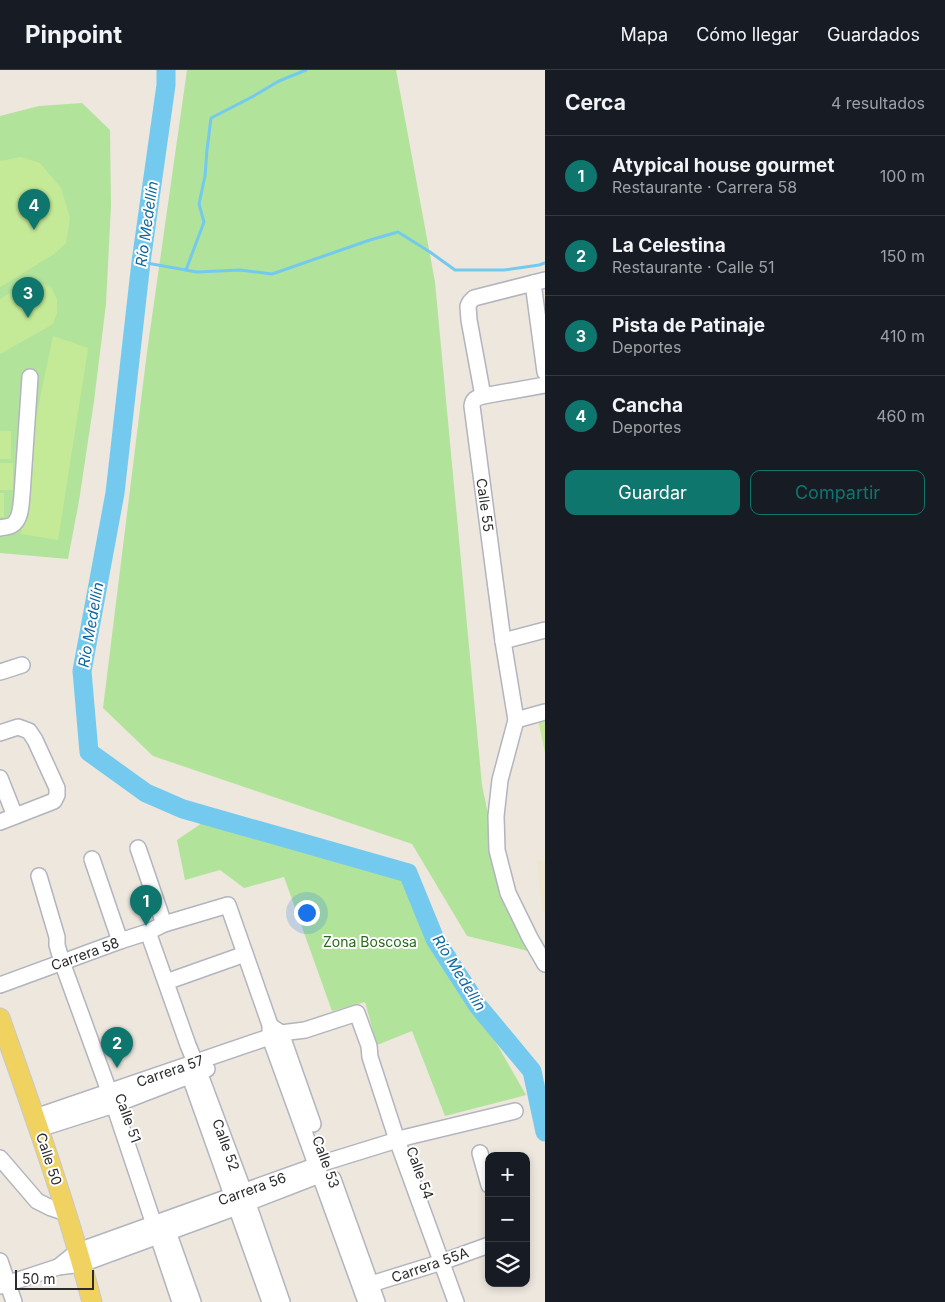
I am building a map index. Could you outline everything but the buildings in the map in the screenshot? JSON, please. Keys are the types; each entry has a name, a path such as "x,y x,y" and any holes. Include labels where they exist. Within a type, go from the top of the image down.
{"main road":[{"name":"Calle 50","path":"0,1018 37,1123 80,1257 92,1302"}],"street":[{"path":"545,372 539,281 474,298 470,302 468,306 469,320 483,396 545,385"},
{"path":"0,528 11,526 19,514 23,488 30,377"},
{"name":"Calle 55","path":"483,396 476,398 472,406 503,641 516,720"},
{"path":"503,641 545,630"},
{"path":"0,672 22,665"},
{"path":"545,712 516,720 500,780 496,816 497,850 508,893 545,964"},
{"path":"0,733 18,727 28,732 35,740 57,788 54,801 0,822"},
{"path":"0,778 15,816"},
{"path":"138,848 164,924"},
{"path":"92,859 120,941"},
{"name":"Calle 51","path":"39,876 57,937 57,944 116,1097 161,1228 193,1302"},
{"name":"Carrera 58","path":"0,985 148,932 164,924 228,905"},
{"name":"Calle 53","path":"228,905 324,1169 377,1302"},
{"name":"Calle 52","path":"148,932 188,1045 193,1069 240,1200 282,1302"},
{"path":"166,982 245,954"},
{"name":"Carrera 57","path":"37,1123 116,1097 276,1037 305,1030 357,1013"},
{"name":"Calle 54","path":"357,1013 369,1046 377,1056 404,1143 446,1260 465,1302"},
{"name":"Carrera 56","path":"4,1285 324,1169 452,1126 515,1111"},
{"path":"480,1153 485,1171"},
{"path":"0,1158 37,1201 66,1213"},
{"name":"Calle 53","path":"324,1169 366,1302"},
{"name":"Calle 52","path":"240,1200 270,1302"},
{"name":"Calle 51","path":"161,1228 180,1302"},
{"name":"Carrera 55A","path":"371,1284 485,1245"},
{"name":"Calle 54","path":"446,1260 456,1302"},
{"path":"0,1261 4,1285 14,1302"}],"shaded area":[{"path":"545,860 545,912 542,912 537,861"}],"green space":[{"path":"187,70 396,70 435,282 482,785 504,892 536,953 467,936 412,844 153,756 103,708 147,352"},
{"path":"82,103 110,130 111,206 106,304 79,501 68,559 0,553 0,116 39,106"},
{"path":"21,157 40,163 61,188 70,218 66,243 54,254 0,287 0,161"},
{"path":"40,283 51,287 57,299 57,313 53,324 0,354 0,299 25,284"},
{"path":"53,336 88,348 58,540 21,534 34,427"},
{"path":"0,431 11,431 11,459 0,459"},
{"path":"0,463 13,463 13,490 0,490"},
{"path":"0,493 4,493 4,517 0,517"},
{"path":"545,713 545,753 537,715"},
{"name":"Zona Boscosa","path":"202,823 400,875 526,1095 445,1116 412,1031 377,1045 365,1002 332,1011 284,877 244,888 220,870 185,880 177,840"}],"waterway":[{"name":"Río Medellín","path":"166,70 166,85 141,262 115,493 82,671 89,752 146,793 183,809 408,873 435,939 478,1006 532,1071 545,1132"},
{"path":"186,270 204,222 199,204 205,176 211,118 279,81 306,70"},
{"path":"141,262 197,272 240,270 272,274 398,232 455,270 504,270 545,263"}],"place":[{"name":"Cancha","path":"34,230"},
{"name":"Pista de Patinaje","path":"28,318"},
{"name":"Atypical house gourmet","path":"146,926"},
{"name":"La Celestina","path":"117,1068"}]}
